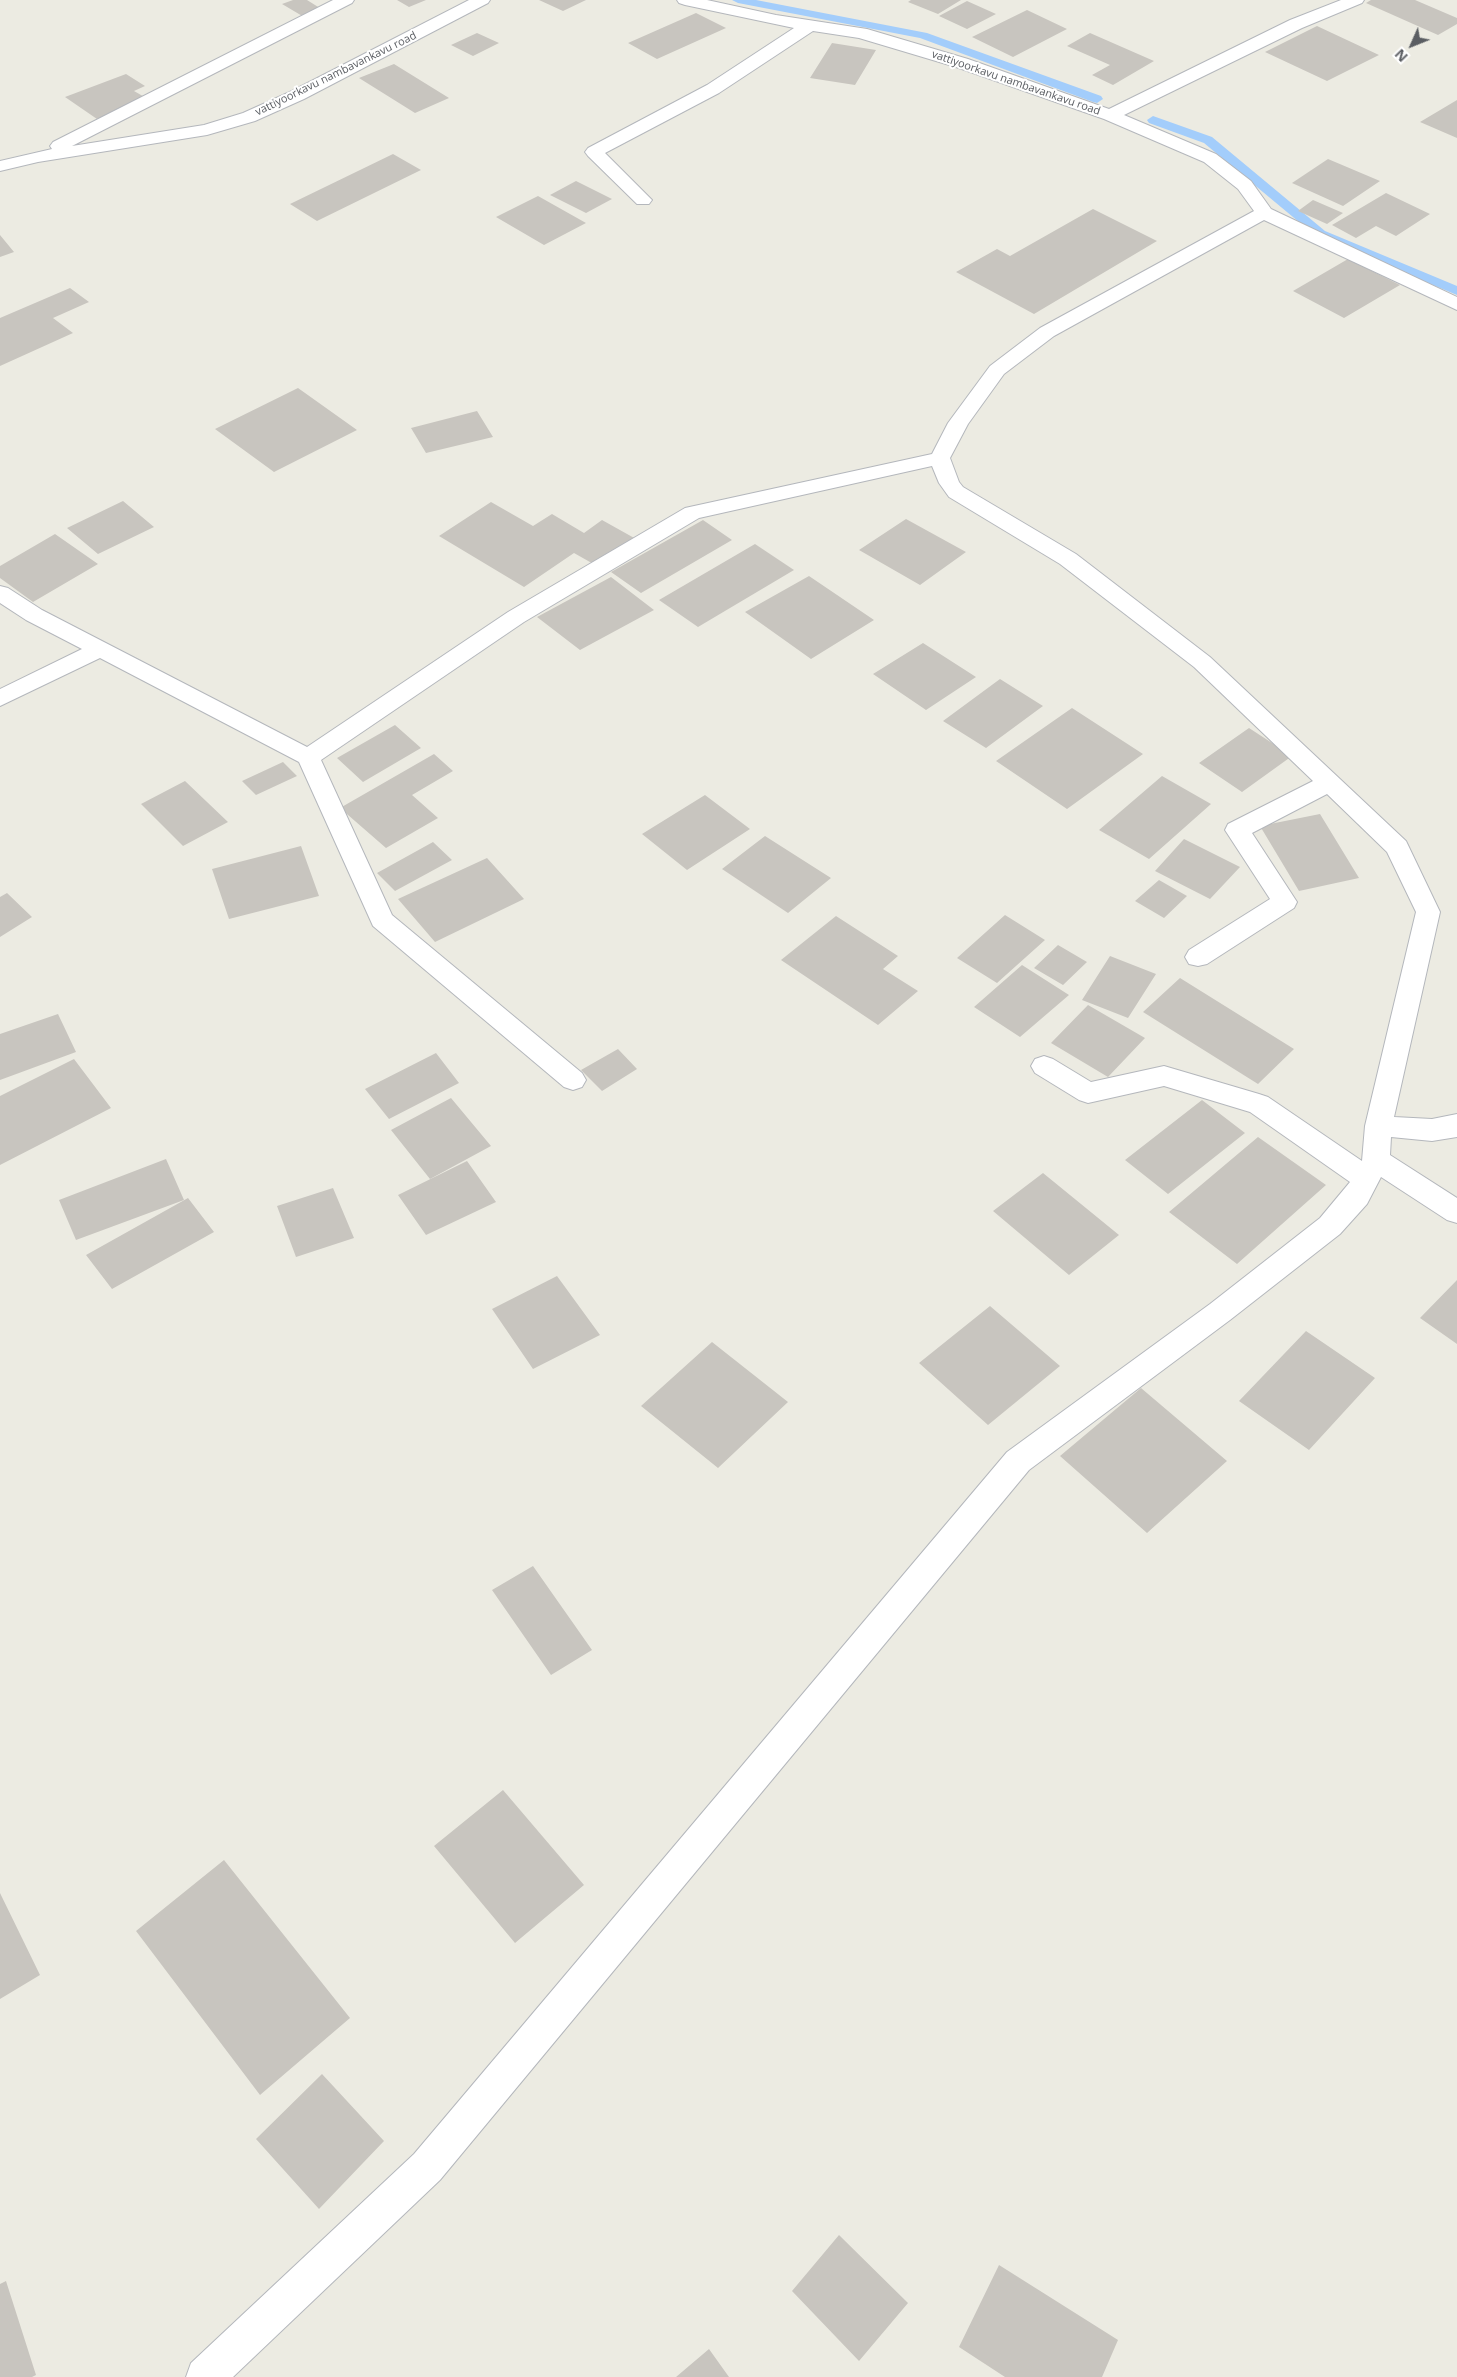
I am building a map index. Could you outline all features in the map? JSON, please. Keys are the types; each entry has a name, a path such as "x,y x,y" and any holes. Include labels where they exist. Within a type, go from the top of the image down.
{"street":[{"name":"vattiyoorkavu nambavankavu road","path":"38,157 346,0"},
{"name":"vattiyoorkavu nambavankavu road","path":"0,166 38,157 207,130 249,117 298,95 482,0"},
{"name":"vattiyoorkavu nambavankavu road","path":"685,0 727,10 861,33 962,63 1110,116 1296,24 1356,0"},
{"path":"727,10 746,0"},
{"path":"643,200 594,152 712,89 810,25"},
{"path":"1110,116 1210,158 1245,185 1264,213 1457,304"},
{"path":"206,2377 428,2167 1018,1460 1220,1312 1330,1226 1357,1196 1371,1169 1378,1126 1428,912 1397,847 1202,662 1068,559 956,492 949,483 940,458 958,423 997,370 1047,332 1264,213"},
{"path":"308,757 516,617 692,513 940,458"},
{"path":"0,593 34,615 308,757 382,920 573,1080"},
{"path":"0,698 100,649"},
{"path":"1198,957 1284,902 1237,830 1330,783"},
{"path":"1044,1066 1088,1093 1164,1076 1259,1104 1371,1169 1457,1212"},
{"path":"1378,1126 1432,1130 1457,1125"}],"building":[{"path":"293,0 307,0 323,10 304,17 282,4"},
{"path":"397,0 426,0 409,7"},
{"path":"539,0 586,0 563,11"},
{"path":"911,0 961,0 938,14 908,2"},
{"path":"1371,0 1415,0 1457,18 1457,24 1438,35 1366,3"},
{"path":"967,1 996,14 967,29 939,16"},
{"path":"1027,10 1067,29 1013,57 972,37"},
{"path":"696,13 726,28 657,59 628,43"},
{"path":"1317,26 1379,55 1327,81 1265,52"},
{"path":"477,33 499,43 473,56 451,45"},
{"path":"1090,33 1154,61 1113,85 1092,75 1110,65 1067,46"},
{"path":"832,43 876,50 855,85 810,78"},
{"path":"394,64 449,98 415,113 359,78"},
{"path":"126,74 145,86 134,91 148,99 97,119 65,97"},
{"path":"1457,100 1457,138 1420,122"},
{"path":"393,154 421,170 317,221 290,204"},
{"path":"1328,159 1380,181 1343,206 1292,183"},
{"path":"576,181 612,199 586,213 550,195"},
{"path":"1386,193 1430,214 1396,236 1376,226 1356,238 1332,225"},
{"path":"538,196 586,223 544,245 496,217"},
{"path":"1313,200 1343,213 1327,224 1298,211"},
{"path":"1093,209 1157,241 1034,314 956,272 997,249 1010,256"},
{"path":"0,235 14,252 0,257"},
{"path":"1348,259 1400,285 1344,318 1293,291"},
{"path":"70,288 89,302 53,318 73,333 0,366 0,318"},
{"path":"298,388 357,430 274,472 215,429"},
{"path":"477,411 493,437 426,453 411,428"},
{"path":"123,501 154,527 98,554 67,528"},
{"path":"491,502 533,526 552,514 584,533 602,520 636,539 597,566 574,553 524,587 439,536"},
{"path":"906,519 966,552 920,585 859,550"},
{"path":"703,520 732,540 641,593 611,572"},
{"path":"55,534 98,564 33,602 0,578 0,566"},
{"path":"755,544 794,570 698,627 659,600"},
{"path":"809,576 874,620 811,659 745,612"},
{"path":"611,577 654,610 580,650 537,617"},
{"path":"923,643 976,677 926,710 873,674"},
{"path":"1000,679 1043,706 986,748 943,721"},
{"path":"1072,708 1143,754 1067,809 996,761"},
{"path":"395,725 421,748 363,782 337,758"},
{"path":"1249,728 1292,756 1242,792 1199,763"},
{"path":"434,754 453,771 412,795 438,818 386,848 340,808"},
{"path":"283,762 297,776 256,795 242,781"},
{"path":"1162,776 1211,804 1149,859 1099,830"},
{"path":"185,781 228,822 183,846 141,804"},
{"path":"705,795 750,829 687,870 642,834"},
{"path":"1320,814 1359,878 1299,891 1260,826"},
{"path":"765,836 831,878 788,913 722,869"},
{"path":"1184,839 1240,867 1210,899 1155,871"},
{"path":"433,842 452,860 395,891 377,873"},
{"path":"301,846 319,896 229,919 212,869"},
{"path":"487,858 524,899 435,942 398,899"},
{"path":"1159,880 1187,896 1164,918 1135,901"},
{"path":"7,893 32,917 0,937 0,897"},
{"path":"1005,915 1045,940 997,983 957,958"},
{"path":"836,916 898,956 883,969 918,991 878,1025 781,960"},
{"path":"1058,945 1087,962 1063,985 1034,968"},
{"path":"1110,956 1156,974 1128,1018 1082,1000"},
{"path":"1022,965 1069,995 1020,1037 974,1007"},
{"path":"1180,978 1294,1049 1258,1084 1143,1012"},
{"path":"1088,1005 1145,1038 1108,1077 1051,1043"},
{"path":"58,1014 76,1052 0,1080 0,1034"},
{"path":"618,1049 637,1069 602,1091 581,1070"},
{"path":"436,1053 459,1083 389,1119 365,1089"},
{"path":"74,1059 111,1108 0,1165 0,1096"},
{"path":"451,1098 491,1146 430,1179 391,1130"},
{"path":"1202,1100 1245,1133 1168,1194 1125,1160"},
{"path":"1258,1137 1326,1185 1237,1264 1169,1212"},
{"path":"166,1159 184,1200 76,1240 59,1200"},
{"path":"467,1161 496,1202 426,1235 398,1195"},
{"path":"1043,1173 1119,1235 1069,1275 993,1211"},
{"path":"333,1188 354,1238 296,1257 277,1206"},
{"path":"188,1198 214,1232 112,1289 86,1255"},
{"path":"557,1276 600,1335 533,1369 492,1309"},
{"path":"1457,1280 1457,1344 1420,1318"},
{"path":"990,1306 1060,1366 988,1425 919,1363"},
{"path":"1306,1331 1375,1378 1309,1450 1239,1401"},
{"path":"712,1342 788,1402 718,1468 641,1406"},
{"path":"1141,1388 1227,1461 1147,1533 1060,1456"},
{"path":"533,1566 592,1650 551,1675 492,1590"},
{"path":"503,1790 584,1885 515,1943 434,1846"},
{"path":"224,1860 350,2018 260,2095 136,1931"},
{"path":"0,1893 40,1975 0,1999"},
{"path":"322,2074 384,2141 319,2209 256,2139"},
{"path":"839,2235 908,2303 859,2361 792,2291"},
{"path":"999,2265 1118,2340 1102,2377 1005,2377 959,2347"},
{"path":"6,2281 36,2375 32,2377 0,2377 0,2284"},
{"path":"709,2349 729,2377 676,2377"}],"waterway":[{"path":"738,0 923,35 1097,99"},
{"path":"1153,120 1208,140 1321,234 1457,291"}]}
